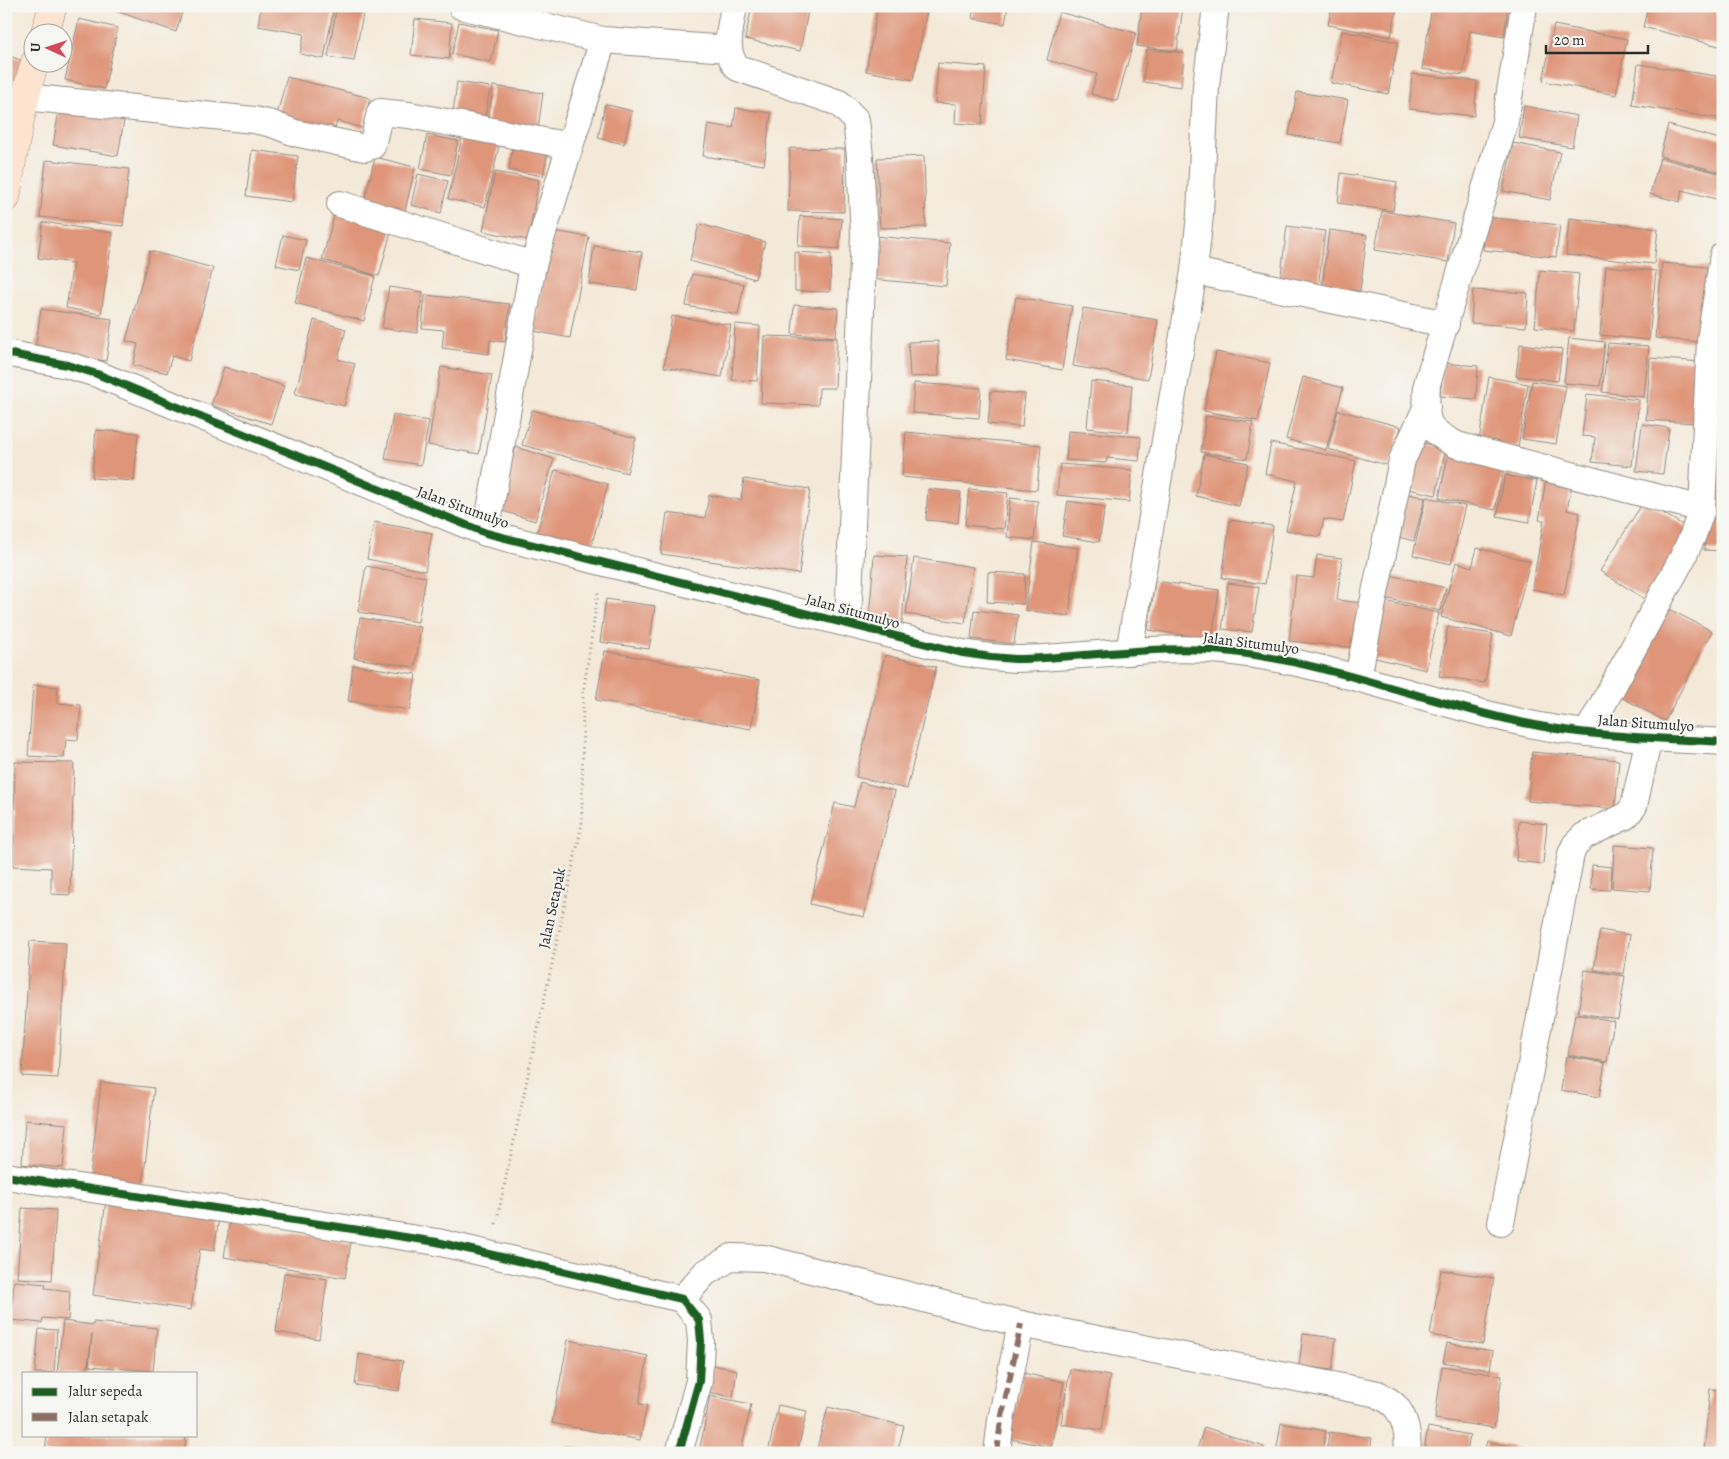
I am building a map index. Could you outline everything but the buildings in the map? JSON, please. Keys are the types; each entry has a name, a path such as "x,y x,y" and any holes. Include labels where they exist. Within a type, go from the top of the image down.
{"street":[{"path":"48,22 53,6"},
{"path":"461,6 603,40 728,49"},
{"path":"734,6 728,49 733,63 738,68 839,103 856,120 859,141 864,236 848,623"},
{"path":"1129,652 1194,271 1200,216 1206,86 1216,6"},
{"path":"1524,6 1505,122 1427,384 1428,424 1437,435 1456,445 1702,509"},
{"path":"486,533 533,265 603,40"},
{"path":"6,198 15,140 24,97 32,72"},
{"path":"24,97 254,120 272,124 295,133 365,148 372,146 380,112 570,146"},
{"path":"340,204 533,265"},
{"path":"1587,733 1682,559 1694,534 1702,509 1715,399 1710,340 1723,255"},
{"path":"1194,271 1446,324"},
{"name":"Jalan Situmulyo","path":"6,353 67,365 97,374 486,533 937,647 991,657 1040,658 1129,652 1231,651 1277,658 1358,677 1522,723 1587,733 1723,742"},
{"path":"1358,677 1402,460 1427,406"},
{"path":"1501,1223 1571,854 1575,845 1584,836 1626,816 1634,806 1649,737"},
{"path":"6,1176 437,1242 682,1299 699,1320 701,1341 699,1381 679,1453"},
{"path":"682,1299 706,1273 732,1257 764,1258 1021,1324 1378,1394 1395,1406 1405,1422 1408,1444 1407,1453"},
{"path":"997,1453 1021,1324"}],"marked path":[{"path":"997,1453 1001,1420 1021,1324"}],"cycle path":[{"path":"6,353 67,365 97,374 486,533 963,653 1015,659 1180,649 1234,652 1306,665 1448,704 1545,727 1621,736 1723,742"},
{"path":"6,1176 437,1242 682,1299 699,1320 701,1341 699,1381 679,1453"}]}
